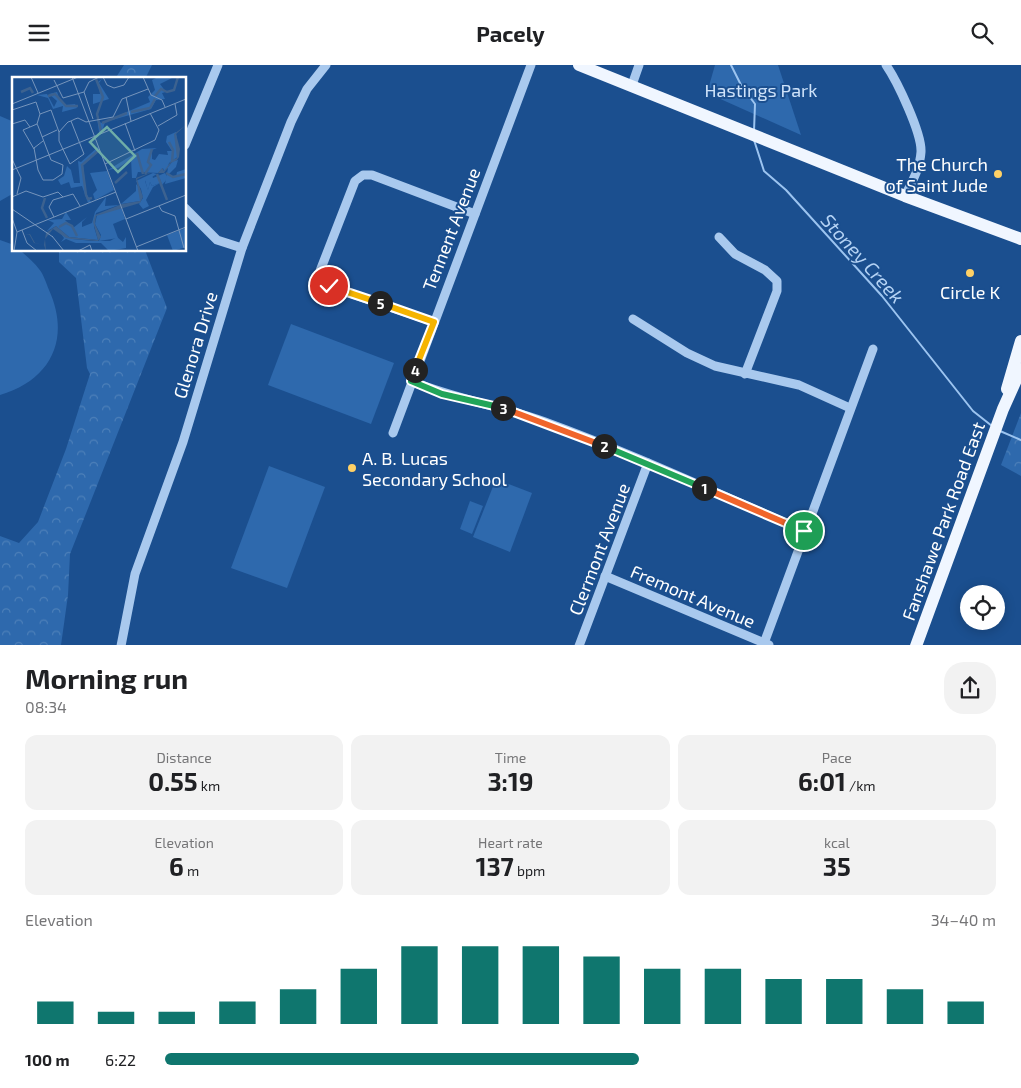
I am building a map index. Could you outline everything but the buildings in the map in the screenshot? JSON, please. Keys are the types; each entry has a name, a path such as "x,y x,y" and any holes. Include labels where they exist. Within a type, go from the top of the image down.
{"main road":[{"path":"578,65 632,85 905,196 1021,239"},
{"name":"Fanshawe Park Road East","path":"916,645 988,451 1021,341"},
{"name":"Fanshawe Park Road East","path":"1002,409 1021,369"}],"street":[{"path":"186,143 218,65"},
{"name":"Glenora Drive","path":"121,645 135,574 182,442 242,248 291,122 307,89 326,65"},
{"name":"Tennent Avenue","path":"393,433 411,381 532,65"},
{"path":"632,85 639,65"},
{"path":"886,65 902,96 921,147 919,165 905,196"},
{"path":"434,322 329,286 322,279 320,271 355,181 363,175 372,175 475,214"},
{"path":"186,209 217,240 242,248"},
{"path":"719,237 735,254 765,271 777,281 777,291 745,374"},
{"path":"633,319 687,353 715,366 800,385 850,408"},
{"path":"765,645 804,531 872,349"},
{"path":"411,381 442,394 512,410 648,463 804,531"},
{"name":"Clermont Avenue","path":"579,645 648,463"},
{"name":"Fremont Avenue","path":"606,576 765,645"}],"green space":[{"path":"124,65 152,65 146,77 116,77"},
{"name":"Hastings Park","path":"715,65 778,65 801,135 707,93"},
{"path":"0,116 12,121 12,194 0,201"},
{"path":"0,240 12,244 12,251 21,251 41,271 55,308 58,325 57,341 52,355 44,368 18,388 0,395"},
{"path":"59,251 145,251 167,308 70,554 68,595 61,645 0,645 0,536 19,543 38,522 66,449 90,374 87,368 76,278 59,262"},
{"path":"291,324 394,363 371,424 268,385"},
{"path":"1021,413 1021,476 1001,465"},
{"path":"269,466 325,487 287,588 231,568"},
{"path":"496,479 532,493 510,552 473,537"},
{"path":"470,501 483,506 472,534 460,529"}],"waterway":[{"name":"Stoney Creek","path":"731,65 741,85 755,104 754,131"},
{"name":"Stoney Creek","path":"754,140 764,171 786,190 882,296 973,411 992,426"},
{"name":"Stoney Creek","path":"1000,431 1021,440"}],"place":[{"name":"The Church of Saint Jude","path":"998,174"},
{"name":"Circle K","path":"970,273"},
{"name":"A. B. Lucas Secondary School","path":"352,468"}],"route":[{"path":"329,286 434,322 411,381 442,394 512,410 551,424 643,461 804,531"}]}
